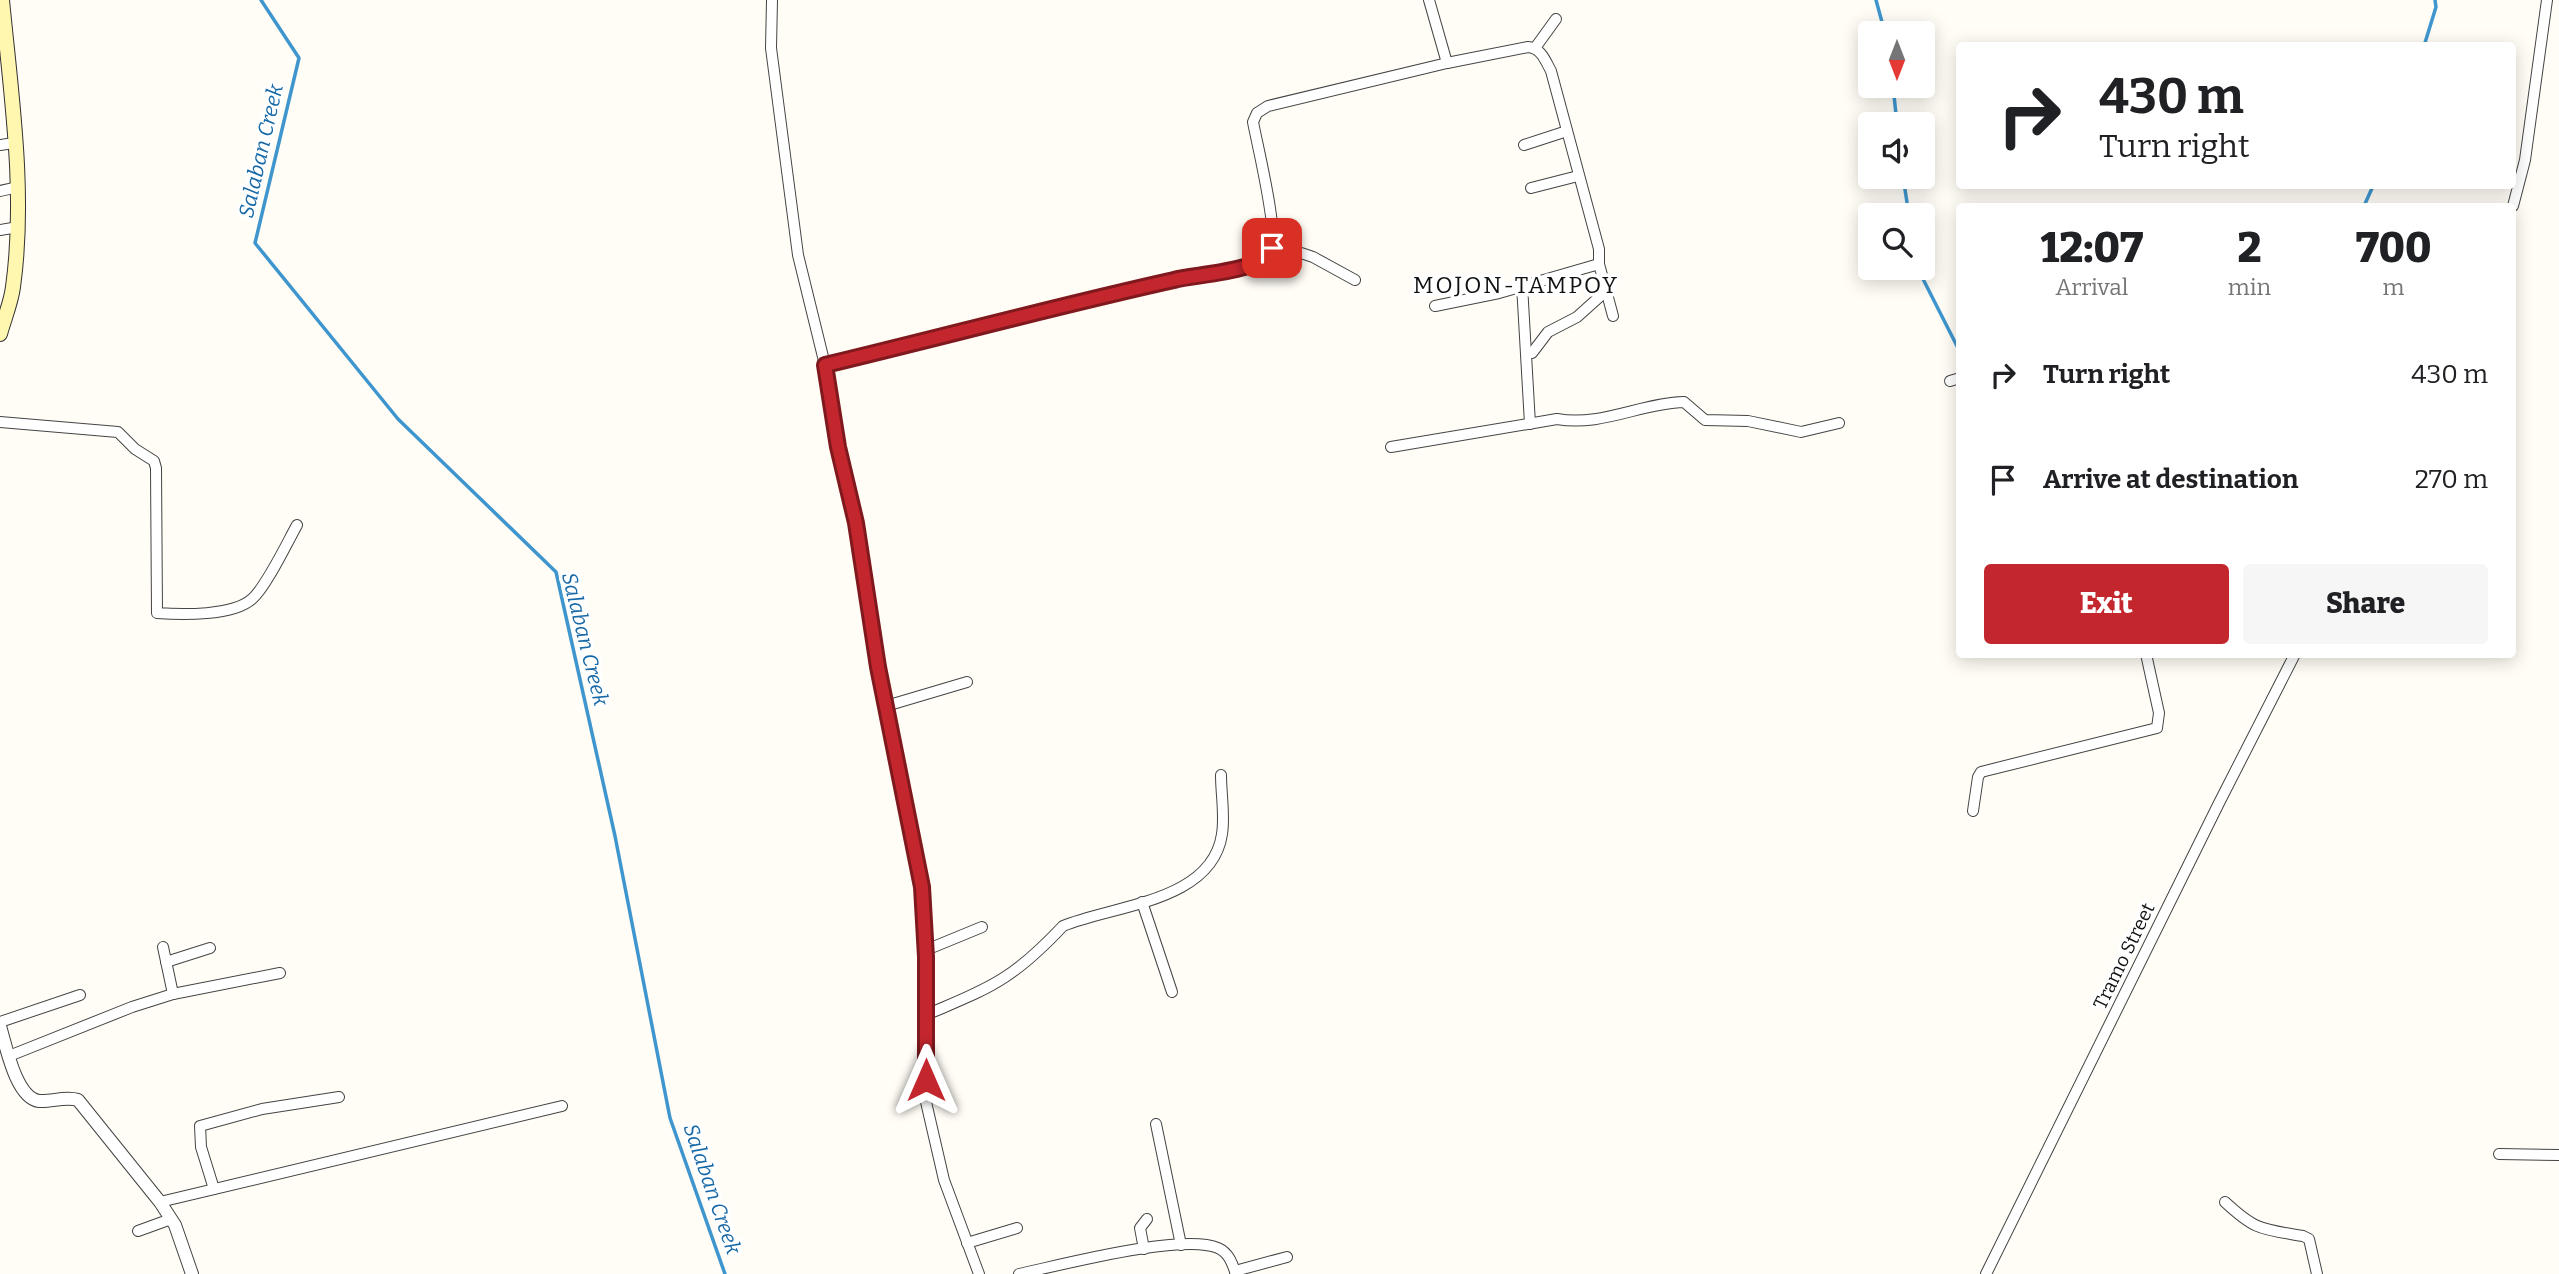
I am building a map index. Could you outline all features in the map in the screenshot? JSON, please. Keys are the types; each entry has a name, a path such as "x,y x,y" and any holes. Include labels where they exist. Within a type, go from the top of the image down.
{"main road":[{"path":"0,334 13,290 18,228 18,187 7,144 2,0"}],"street":[{"path":"772,0 771,48 798,255 825,365 838,447 856,523 886,706 922,887 926,950 926,1102 944,1180 979,1274"},
{"path":"1429,0 1447,63"},
{"path":"2514,203 2525,160 2547,0"},
{"path":"1535,48 1556,19"},
{"path":"1271,253 1269,209 1253,122 1257,113 1268,106 1447,63 1528,47 1535,48 1551,71 1599,249 1599,264 1613,316"},
{"path":"1524,145 1567,131"},
{"path":"1531,188 1578,176"},
{"path":"0,191 18,187"},
{"path":"0,230 18,228"},
{"path":"825,365 1176,279 1250,266 1271,253 1301,253 1355,280"},
{"path":"1435,306 1499,293 1599,264"},
{"path":"1522,285 1530,424"},
{"path":"1532,353 1549,332 1577,317 1606,291"},
{"path":"1391,447 1557,419 1577,423 1684,402 1705,420 1748,421 1801,432 1839,423"},
{"path":"0,422 118,432 135,449 154,461 157,613 206,613 235,608 253,599 297,525"},
{"path":"1973,811 1981,772 2157,728 2159,713 2147,658"},
{"name":"Tramo Street","path":"1986,1274 2293,658"},
{"path":"886,706 967,682"},
{"path":"926,1016 1007,976 1053,938 1063,926 1171,894 1188,885 1205,870 1216,852 1222,834 1221,775"},
{"path":"1142,902 1172,992"},
{"path":"926,950 982,927"},
{"path":"163,947 173,994"},
{"path":"166,962 210,948"},
{"path":"9,1056 132,1007 173,994 280,973"},
{"path":"80,995 0,1024 22,1092 32,1099 42,1101 71,1098 78,1100 160,1202 171,1219 192,1274"},
{"path":"214,1189 201,1147 199,1128 202,1124 261,1109 339,1097"},
{"path":"160,1202 562,1106"},
{"path":"1156,1124 1181,1245"},
{"path":"2499,1154 2559,1155"},
{"path":"2225,1202 2247,1223 2261,1229 2309,1239 2317,1274"},
{"path":"138,1231 171,1219"},
{"path":"1144,1249 1140,1228 1146,1219"},
{"path":"967,1243 1017,1228"},
{"path":"1018,1274 1053,1271 1144,1249 1181,1245 1207,1245 1222,1250 1231,1261 1235,1272 1287,1257"}],"waterway":[{"name":"Salaban Creek","path":"261,0 299,58 255,243 398,419 556,572 615,836 670,1118 725,1274"},
{"path":"1876,0 1882,21"},
{"path":"2425,42 2436,7 2435,0"},
{"path":"1894,98 1896,112"},
{"path":"1905,189 1907,203"},
{"path":"2365,203 2372,189"},
{"path":"1924,280 1956,344"}],"district":[{"name":"MOJON-TAMPOY","path":"1516,285"}],"route":[{"path":"926,1080 926,957 922,887 878,667 856,523 838,447 825,365 1176,279 1250,266 1266,258 1272,248"}]}
